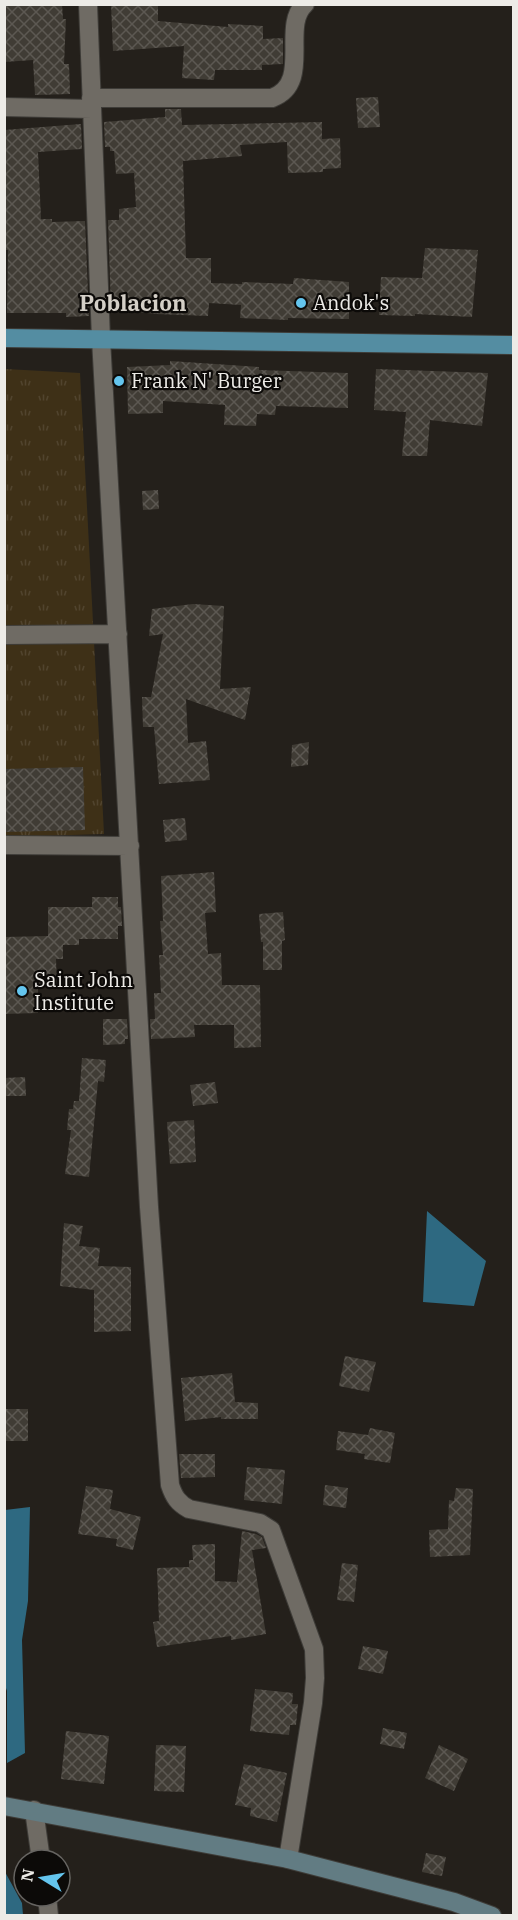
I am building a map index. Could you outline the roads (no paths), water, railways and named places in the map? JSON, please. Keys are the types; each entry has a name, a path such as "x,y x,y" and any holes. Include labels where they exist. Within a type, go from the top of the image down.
{"main road":[{"path":"4,339 513,345"}],"street":[{"path":"88,4 101,339 149,1207 170,1485 174,1496 189,1509 268,1526 314,1649 313,1703 288,1859"},
{"path":"4,108 272,98 282,94 289,87 293,74 298,15 305,4"},
{"path":"4,635 118,634"},
{"path":"4,845 130,846"},
{"path":"4,1806 288,1859 454,1902 492,1916"},
{"path":"34,1810 39,1848"}],"water":[{"path":"427,1211 486,1261 474,1306 423,1302"},
{"path":"30,1507 28,1601 22,1640 25,1753 7,1763 7,1691 4,1682 5,1510"},
{"path":"4,1870 12,1885 12,1908 22,1908 23,1915 5,1915"}],"place":[{"name":"Andok's","path":"301,303"},
{"name":"Frank N' Burger","path":"119,381"},
{"name":"Saint John Institute","path":"22,991"}],"district":[{"name":"Poblacion","path":"133,303"}]}
